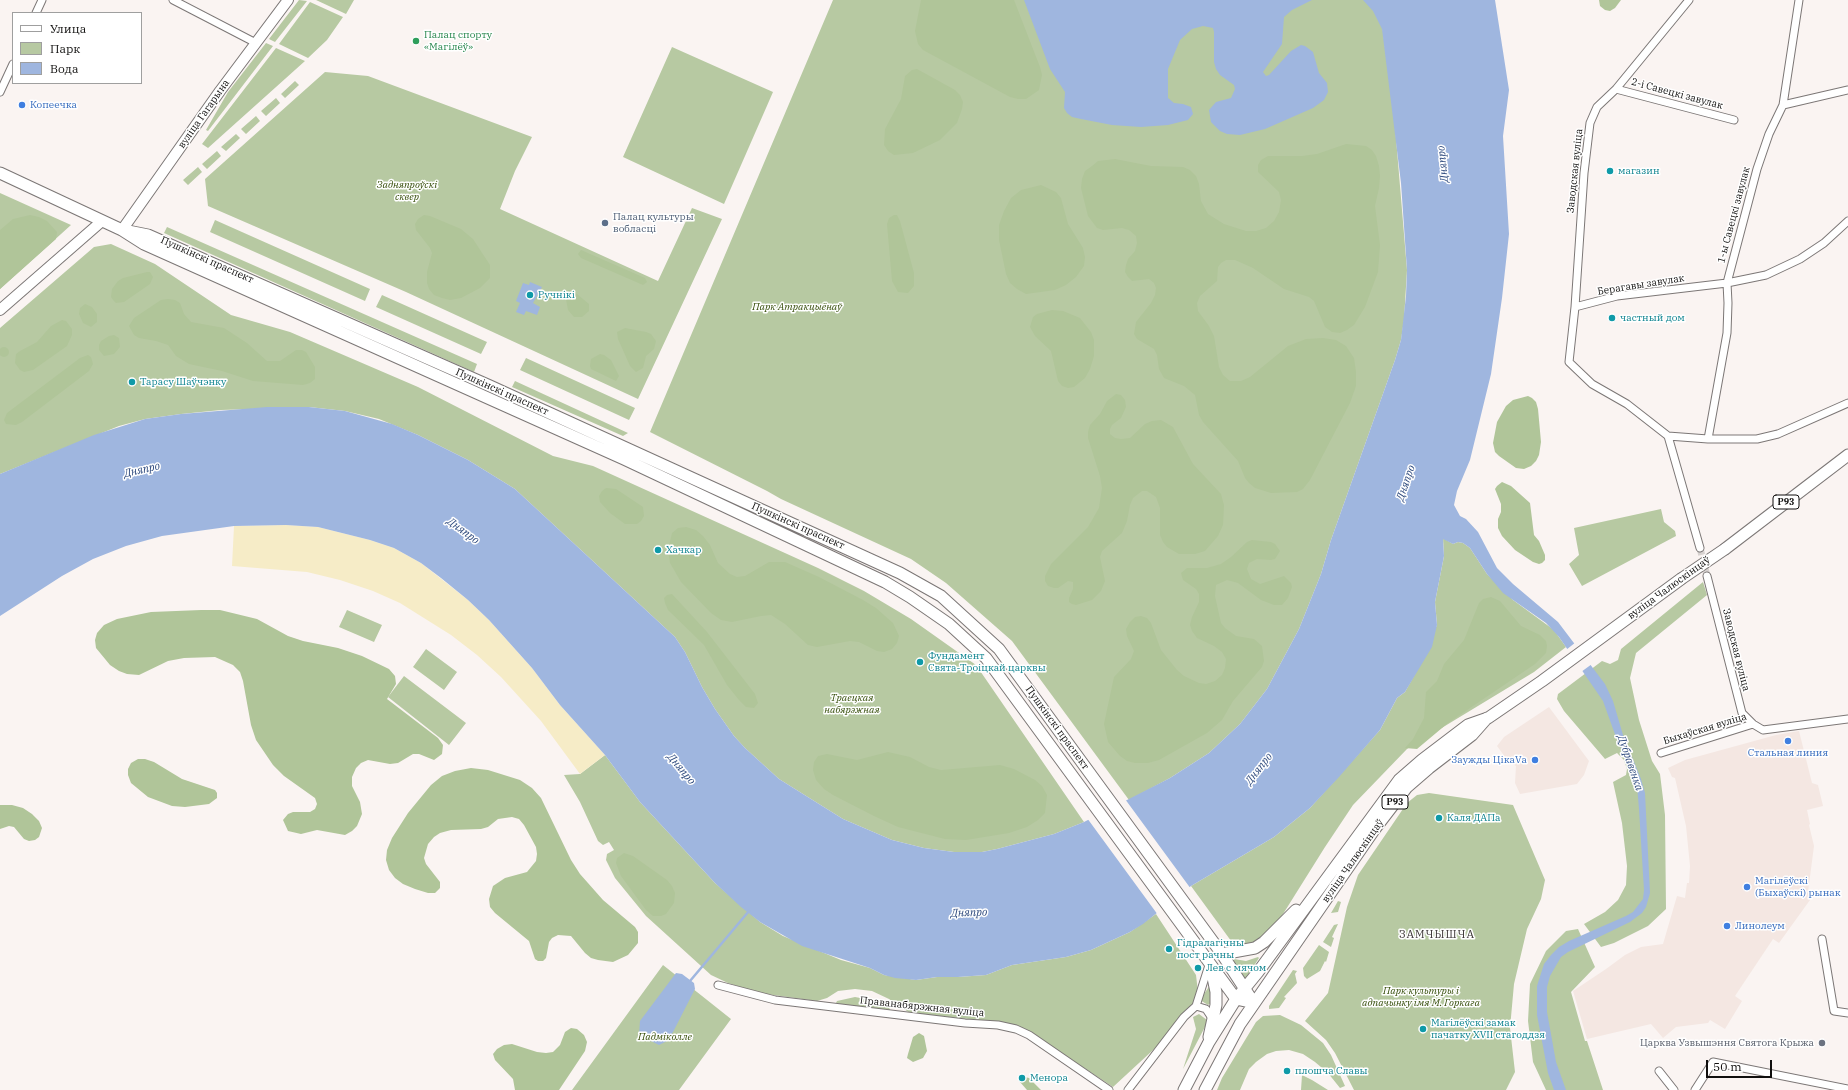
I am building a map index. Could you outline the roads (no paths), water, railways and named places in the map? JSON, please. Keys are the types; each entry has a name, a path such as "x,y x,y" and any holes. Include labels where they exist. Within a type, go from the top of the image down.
{"main road":[{"name":"вуліца Гагарына","path":"122,230 288,0"},
{"name":"Пушкінскі праспект","path":"0,173 122,230 144,244 624,459 885,582 931,610 986,658 1236,999"},
{"path":"0,310 102,221"},
{"name":"Пушкінскі праспект","path":"122,230 156,238 490,386 900,573 941,596 999,649 1222,954 1254,1003"},
{"name":"вуліца Чалюскінцаў","path":"1254,1003 1370,836 1407,787 1472,735 1488,718 1542,681 1681,579 1725,549 1848,455"},
{"name":"вуліца Чалюскінцаў","path":"1244,987 1258,972 1400,780 1422,760 1468,725 1488,718"},
{"path":"1222,954 1255,948 1264,942 1297,910 1333,869"},
{"name":"Пушкінскі праспект","path":"1209,1042 1212,1018 1216,1005 1216,992 1210,962"},
{"name":"Р93","path":"1184,1090 1209,1042 1244,987"},
{"path":"1236,999 1254,1003"},
{"name":"Р93","path":"1205,1090 1224,1051 1254,1003"}],"street":[{"path":"36,12 42,0"},
{"path":"173,0 256,43"},
{"name":"Заводская вуліца","path":"1575,306 1584,173 1590,123 1597,107 1616,89 1689,0"},
{"name":"1-ы Савецкі завулак","path":"1708,439 1727,333 1728,303 1726,283 1757,169 1770,134 1784,105 1799,0"},
{"path":"0,92 12,66"},
{"name":"2-і Савецкі завулак","path":"1616,89 1734,120"},
{"path":"1784,105 1848,90"},
{"name":"Берагавы завулак","path":"1575,306 1617,296 1726,283 1766,275 1800,259 1824,243 1848,220"},
{"path":"1575,306 1569,362 1592,384 1627,404 1668,436 1708,439 1756,439 1778,434 1848,403"},
{"path":"1668,436 1700,548"},
{"name":"Заводская вуліца","path":"1707,576 1742,713 1753,724"},
{"name":"Быхаўская вуліца","path":"1661,753 1753,724 1763,730 1848,719"},
{"path":"1822,939 1834,1011 1848,1013"},
{"path":"1128,1090 1184,1017 1196,1006 1210,962"},
{"name":"Праванабярэжная вуліца","path":"718,985 775,1000 965,1023 998,1025 1016,1029 1029,1035 1109,1090"},
{"path":"1196,1006 1206,1009 1212,1018"},
{"path":"1695,1090 1713,1062 1848,1088"},
{"path":"1659,1071 1674,1090"}],"water":[{"path":"1024,0 1312,0 1292,10 1284,17 1282,44 1263,72 1266,76 1269,75 1291,51 1301,45 1305,46 1313,52 1319,73 1327,83 1328,92 1324,100 1313,108 1265,129 1240,135 1227,134 1220,131 1211,122 1209,110 1216,102 1231,98 1235,89 1234,85 1220,75 1216,69 1214,62 1213,28 1203,26 1192,29 1180,40 1168,69 1168,98 1174,103 1191,107 1193,114 1188,120 1168,125 1141,127 1112,125 1072,117 1064,108 1065,92 1050,69"},
{"path":"1363,0 1495,0 1509,90 1503,136 1509,234 1502,298 1491,374 1470,460 1457,491 1454,505 1460,516 1466,519 1478,532 1497,568 1513,584 1558,622 1605,684 1613,701 1623,735 1641,779 1645,793 1650,893 1646,907 1642,913 1630,922 1568,952 1561,957 1550,976 1547,987 1547,1012 1556,1062 1566,1090 1554,1090 1548,1073 1537,1015 1537,986 1544,964 1559,947 1633,912 1643,899 1644,890 1637,785 1630,766 1617,740 1603,701 1559,637 1546,623 1503,593 1487,574 1470,548 1463,543 1458,542 1453,544 1443,539 1444,556 1435,602 1437,625 1432,647 1405,692 1397,698 1380,730 1339,777 1310,808 1274,837 1191,886 1143,924 1130,932 1091,950 1066,957 1012,965 986,975 937,977 916,980 895,978 884,975 870,968 802,946 760,922 741,907 715,883 640,802 605,755 560,705 532,668 489,620 468,600 441,578 421,563 394,548 370,540 318,527 286,525 234,526 162,536 126,546 93,559 62,576 0,616 0,474 94,435 145,419 181,414 267,407 309,407 345,411 392,424 418,435 468,460 515,489 675,637 685,652 702,687 715,709 734,736 745,748 779,779 843,819 892,840 924,848 954,852 982,852 997,849 1054,834 1084,822 1170,778 1209,753 1240,724 1267,689 1299,629 1321,574 1331,540 1395,360 1401,340 1406,296 1407,270 1401,183 1382,29 1373,11"},
{"path":"530,282 542,287 533,303 540,307 537,315 526,311 524,315 516,312 520,303 516,301 523,283 529,285"},
{"path":"676,973 682,974 694,983 695,989 673,1032 667,1041 659,1045 639,1035 640,1021"}],"waterway":[{"path":"690,981 749,911"}],"tunnel":[{"path":"1700,548 1707,576"}],"place":[{"name":"Палац спорту «Магілёў»","path":"416,41"},
{"name":"Копеечка","path":"22,105"},
{"name":"магазин","path":"1610,171"},
{"name":"Палац культуры вобласці","path":"605,223"},
{"name":"Ручнікі","path":"530,295"},
{"name":"частный дом","path":"1612,318"},
{"name":"Тарасу Шаўчэнку","path":"132,382"},
{"name":"Хачкар","path":"658,550"},
{"name":"Фундамент Свята-Троіцкай царквы","path":"920,662"},
{"name":"Стальная линия","path":"1788,741"},
{"name":"Заужды ЦікаVа","path":"1535,760"},
{"name":"Каля ДАПа","path":"1439,818"},
{"name":"Магілёўскі (Быхаўскі) рынак","path":"1747,887"},
{"name":"Линолеум","path":"1727,926"},
{"name":"Гідралагічны пост рачны","path":"1169,949"},
{"name":"Лев с мячом","path":"1198,968"},
{"name":"Магілёўскі замак пачатку XVII стагоддзя","path":"1423,1029"},
{"name":"Царква Узвышэння Святога Крыжа","path":"1822,1043"},
{"name":"плошча Славы","path":"1287,1071"},
{"name":"Менора","path":"1022,1078"}],"district":[{"name":"ЗАМЧЫШЧА","path":"1437,935"}],"water label":[{"name":"Дняпро","path":"1443,164"},
{"name":"Дняпро","path":"142,470"},
{"name":"Дняпро","path":"1406,483"},
{"name":"Дняпро","path":"463,531"},
{"name":"Дубравенка","path":"1630,763"},
{"name":"Дняпро","path":"681,769"},
{"name":"Дняпро","path":"1259,769"},
{"name":"Дняпро","path":"969,913"}],"park label":[{"name":"Задняпроўскі сквер","path":"407,190"},
{"name":"Парк Атракцыёнаў","path":"797,307"},
{"name":"Траецкая набярэжная","path":"852,704"},
{"name":"Парк культуры і адпачынку імя М. Горкага","path":"1421,996"},
{"name":"Падміколле","path":"665,1037"}]}
